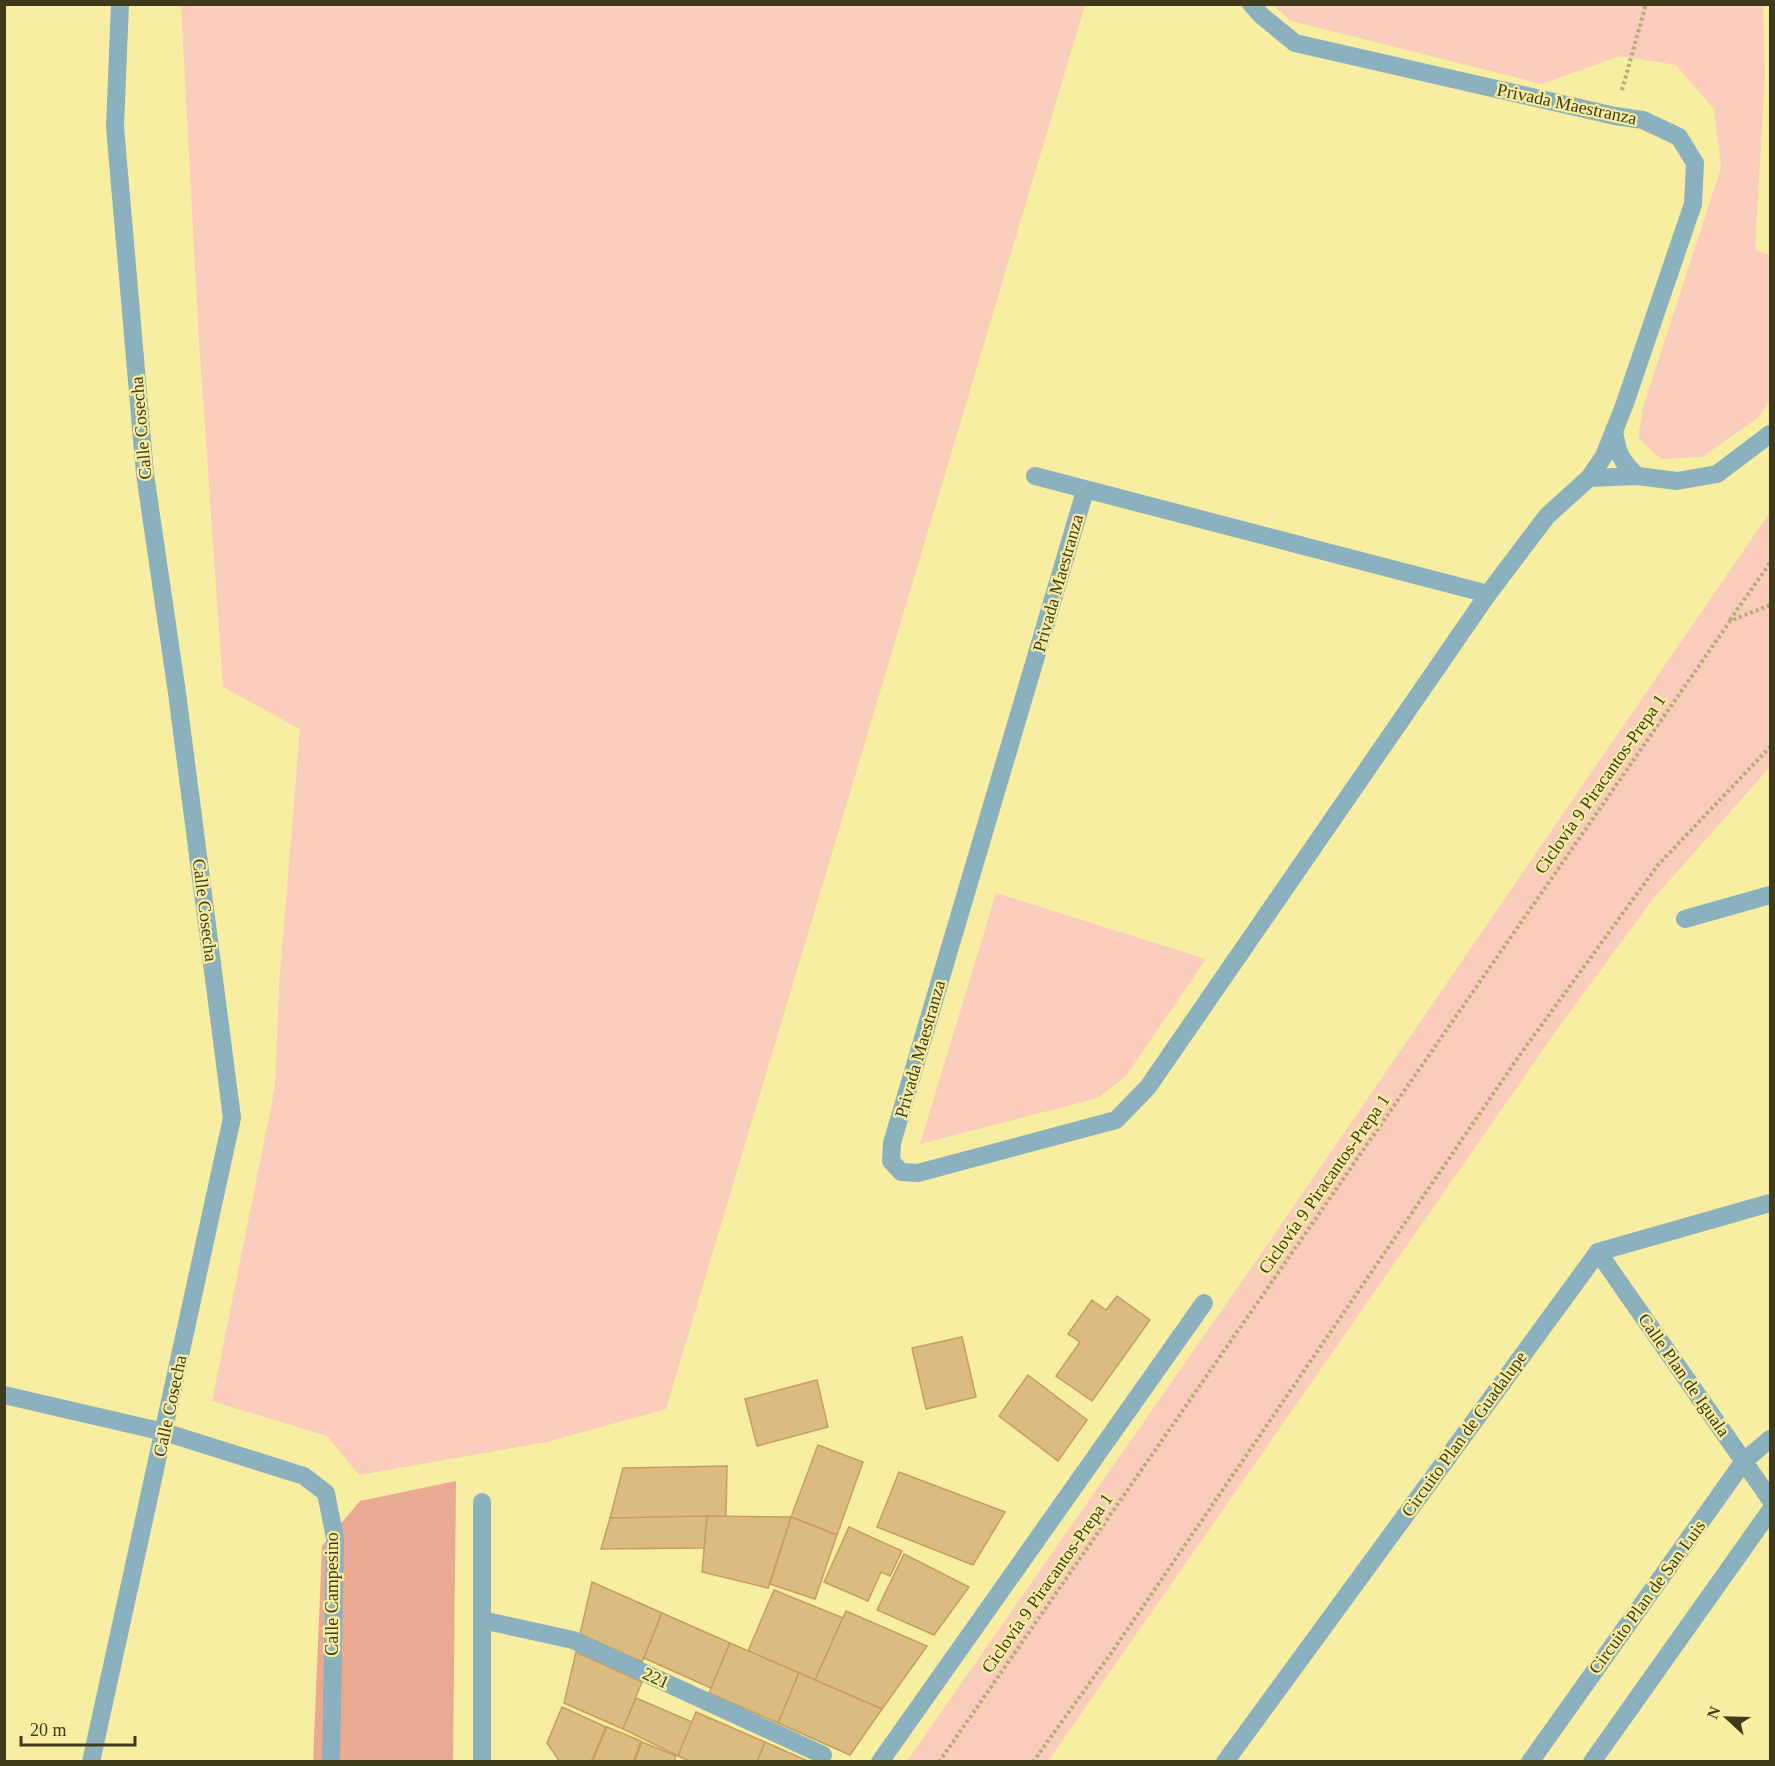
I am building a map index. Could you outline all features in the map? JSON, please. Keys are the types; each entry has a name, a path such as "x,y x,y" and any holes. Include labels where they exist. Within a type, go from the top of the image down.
{"street":[{"name":"Calle Cosecha","path":"91,1761 232,1118 177,693 145,474 115,127 120,4"},
{"name":"Privada Maestranza","path":"1251,4 1295,43 1615,116 1643,120 1678,137 1695,163 1693,204 1604,456 1590,478 1548,516 1488,594 1154,1077 1116,1120 918,1173 901,1173 891,1161 892,1143 1085,491 1488,594"},
{"path":"1614,429 1617,448 1623,464 1637,476"},
{"path":"1590,478 1637,476 1677,481 1717,474 1770,434"},
{"path":"1035,476 1085,491"},
{"path":"1685,919 1770,895"},
{"path":"1598,1252 1770,1203"},
{"name":"Calle Plan de Iguala","path":"1598,1252 1770,1498"},
{"name":"Circuito Plan de Guadalupe","path":"1225,1761 1598,1252"},
{"path":"880,1761 1204,1303"},
{"name":"Calle Campesino","path":"4,1395 164,1432 304,1476 326,1493 335,1538 331,1761"},
{"name":"Circuito Plan de San Luis","path":"1530,1761 1744,1461 1770,1439"},
{"path":"482,1502 482,1761"},
{"path":"1592,1761 1770,1511"},
{"name":"221","path":"482,1620 573,1640 823,1755"}],"path":[{"path":"1615,116 1646,4"},
{"name":"Ciclovía 9 Piracantos-Prepa 1","path":"939,1761 1770,563"},
{"path":"1730,621 1770,605"},
{"path":"1033,1761 1114,1649 1526,1046 1658,865 1770,747"}],"shaded area":[{"path":"181,5 1085,5 666,1409 547,1442 359,1475 327,1436 212,1401 275,1086 279,986 300,729 223,687 199,341"},
{"path":"1273,5 1763,5 1765,74 1755,250 1770,255 1770,400 1759,417 1702,457 1661,459 1638,438 1643,407 1721,168 1714,109 1676,65 1620,56 1542,84 1291,21"},
{"path":"1770,512 1770,767 1653,899 1563,1021 1048,1761 907,1761 1263,1251"},
{"path":"996,893 1206,959 1126,1076 1098,1098 920,1144"},
{"path":"456,1481 453,1761 313,1762 322,1546 360,1501"}],"building":[{"path":"1117,1296 1150,1320 1092,1401 1056,1376 1080,1342 1068,1334 1092,1300 1106,1310"},
{"path":"962,1337 976,1397 926,1409 912,1348"},
{"path":"1028,1375 1087,1420 1058,1461 999,1416"},
{"path":"817,1380 828,1427 757,1446 745,1399"},
{"path":"818,1445 863,1462 837,1535 791,1517"},
{"path":"727,1466 726,1517 610,1518 623,1468"},
{"path":"899,1472 1005,1512 973,1565 877,1527"},
{"path":"707,1516 791,1517 768,1588 702,1572"},
{"path":"707,1516 704,1548 601,1549 610,1518"},
{"path":"791,1517 837,1535 815,1599 770,1584"},
{"path":"849,1527 902,1551 890,1576 881,1572 868,1601 824,1582"},
{"path":"904,1554 969,1587 934,1635 877,1610"},
{"path":"592,1582 662,1613 642,1662 580,1634"},
{"path":"774,1590 843,1618 815,1680 748,1651"},
{"path":"846,1611 927,1646 882,1709 815,1680"},
{"path":"662,1613 730,1643 711,1688 644,1658"},
{"path":"730,1643 799,1673 778,1723 709,1693"},
{"path":"576,1652 642,1682 623,1729 564,1703"},
{"path":"799,1673 882,1709 850,1755 778,1723"},
{"path":"636,1698 692,1722 678,1756 623,1729"},
{"path":"562,1707 606,1727 591,1762 560,1762 547,1743"},
{"path":"696,1712 765,1742 757,1762 691,1762 678,1756"},
{"path":"607,1727 641,1741 633,1762 592,1762"},
{"path":"642,1742 676,1756 674,1762 634,1762"},
{"path":"765,1742 810,1762 757,1762"}]}
